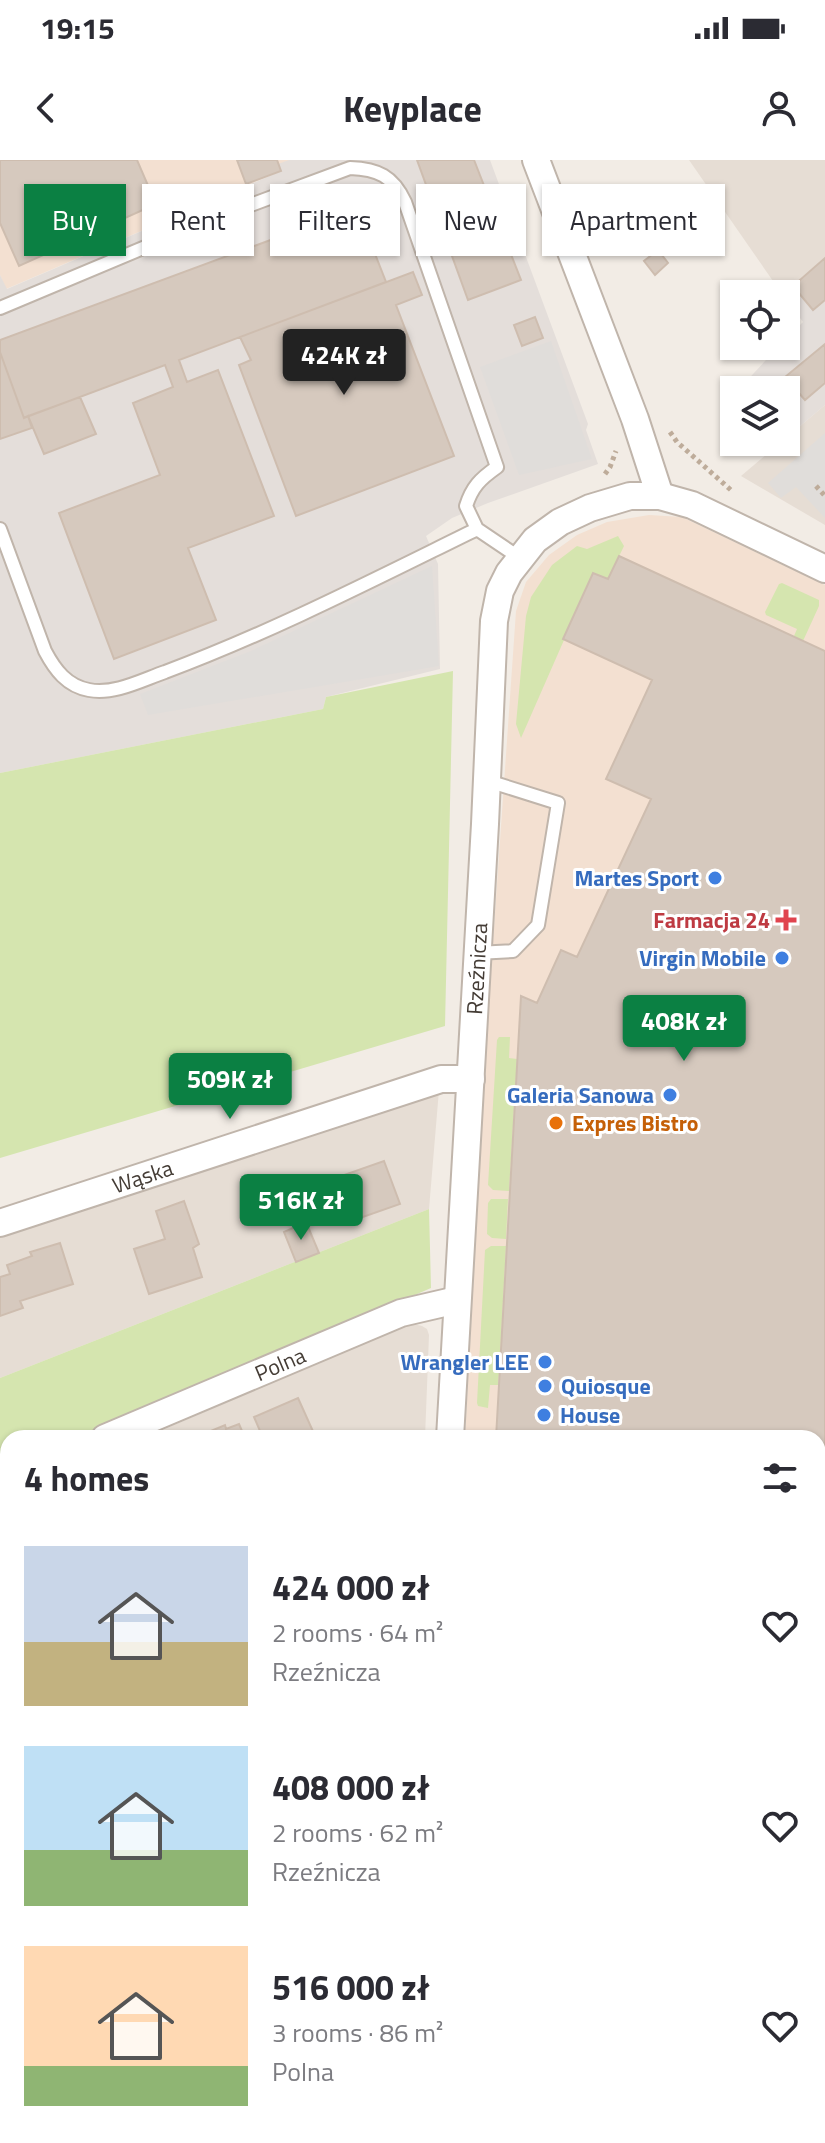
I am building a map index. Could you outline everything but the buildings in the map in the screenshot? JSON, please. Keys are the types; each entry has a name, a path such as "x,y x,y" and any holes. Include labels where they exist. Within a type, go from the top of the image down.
{"street":[{"path":"536,160 635,419 660,496 692,505 825,569"},
{"name":"Rzeźnicza","path":"450,1430 494,621 500,591 509,573 535,540 560,522 590,508 630,496 660,496"},
{"name":"Wąska","path":"0,1223 441,1079 471,1079"},
{"name":"Polna","path":"124,1430 401,1313 457,1300"}],"lane":[{"path":"0,308 205,222 350,168 378,172 398,187 405,202 497,467 471,490 466,506 477,529 520,558"},
{"path":"0,529 53,665 59,674 78,686 103,691 122,688 210,655 477,529"},
{"path":"477,953 513,951 538,925 558,803 487,780"}],"path":[{"path":"665,423 677,442 742,498"},
{"path":"816,486 825,496"}],"shaded area":[{"path":"0,160 289,160 281,171 251,184 142,184 142,231 126,238 126,184 24,184 24,256 83,256 6,289 0,275"},
{"path":"289,160 490,160 499,184 416,184 416,256 526,256 588,424 586,430 598,464 452,518 426,536 438,564 440,669 326,697 323,709 0,773 0,275 7,289 84,256 126,256 126,238 142,231 142,256 254,256 254,184 251,184 281,171 278,164"},
{"path":"689,160 825,160 825,258 799,280 772,280 725,212 725,184 706,184"},
{"path":"825,258 825,405 800,426 800,376 751,376 766,360 800,360 800,325 803,322 800,318 799,280"},
{"path":"551,341 592,459 519,475 480,367"},
{"path":"825,405 825,525 741,476 765,456 800,456 800,426"},
{"path":"825,433 825,518 796,487 781,498 768,483"},
{"name":"Galeria Sanowa","path":"649,515 682,517 825,585 825,1430 465,1430 487,1028 516,611 526,582 549,555 577,535 607,522"},
{"path":"432,566 439,666 148,715 140,694 251,651"},
{"path":"439,1090 429,1209 0,1378 0,1232"},
{"path":"409,1323 427,1329 425,1430 162,1430"}],"green space":[{"path":"618,536 624,546 608,579 593,574 521,738 516,724 526,616 531,597 552,565 577,546 587,549"},
{"path":"782,583 819,600 803,641 794,636 797,629 766,615"},
{"path":"453,671 445,1026 0,1158 0,773 323,709 326,697"},
{"path":"499,1037 510,1037 509,1058 517,1059 509,1191 493,1190 488,1185"},
{"path":"491,1199 508,1199 506,1239 492,1238 487,1234 488,1203"},
{"path":"429,1209 431,1288 103,1430 0,1430 0,1378"},
{"path":"491,1246 506,1246 498,1385 490,1385 488,1408 477,1403 485,1250"}],"place":[{"name":"Martes Sport","path":"715,878"},
{"name":"Farmacja 24","path":"786,920"},
{"name":"Virgin Mobile","path":"782,958"},
{"name":"Galeria Sanowa","path":"670,1095"},
{"name":"Expres Bistro","path":"556,1123"},
{"name":"Wrangler LEE","path":"545,1362"},
{"name":"Quiosque","path":"545,1386"},
{"name":"House","path":"544,1415"}]}
